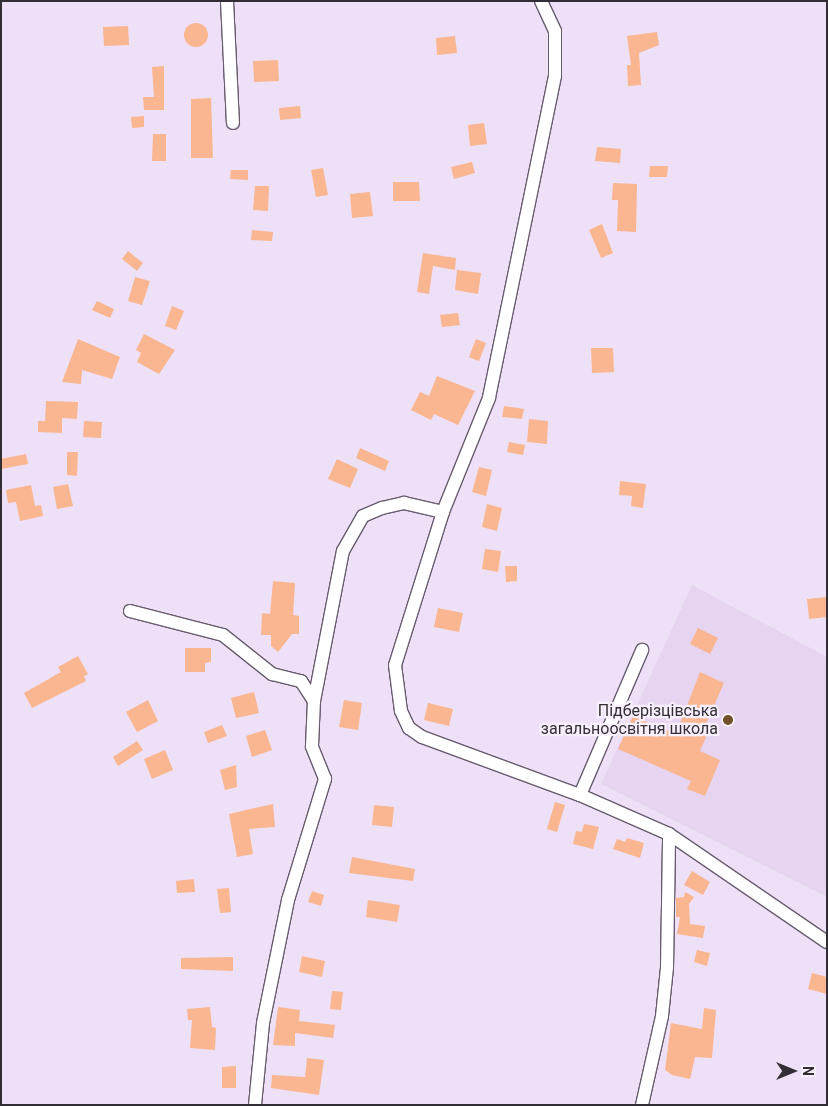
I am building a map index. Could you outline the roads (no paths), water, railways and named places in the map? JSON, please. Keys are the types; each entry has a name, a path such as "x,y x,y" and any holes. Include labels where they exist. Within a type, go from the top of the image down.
{"street":[{"path":"228,1 232,123"},
{"path":"541,1 555,31 555,76 489,398 443,512 395,665 396,688 409,728 580,795 669,834 827,942"},
{"path":"255,1105 263,1023 288,900 325,779 312,746 314,701 351,532 364,516 382,508 404,503 443,512"},
{"path":"130,611 223,635 272,674 301,681 314,701"},
{"path":"580,795 642,650"},
{"path":"642,1105 662,1016 667,968 669,834"}],"place":[{"name":"Підберізцівська загальноосвітня школа","path":"728,720"}]}
